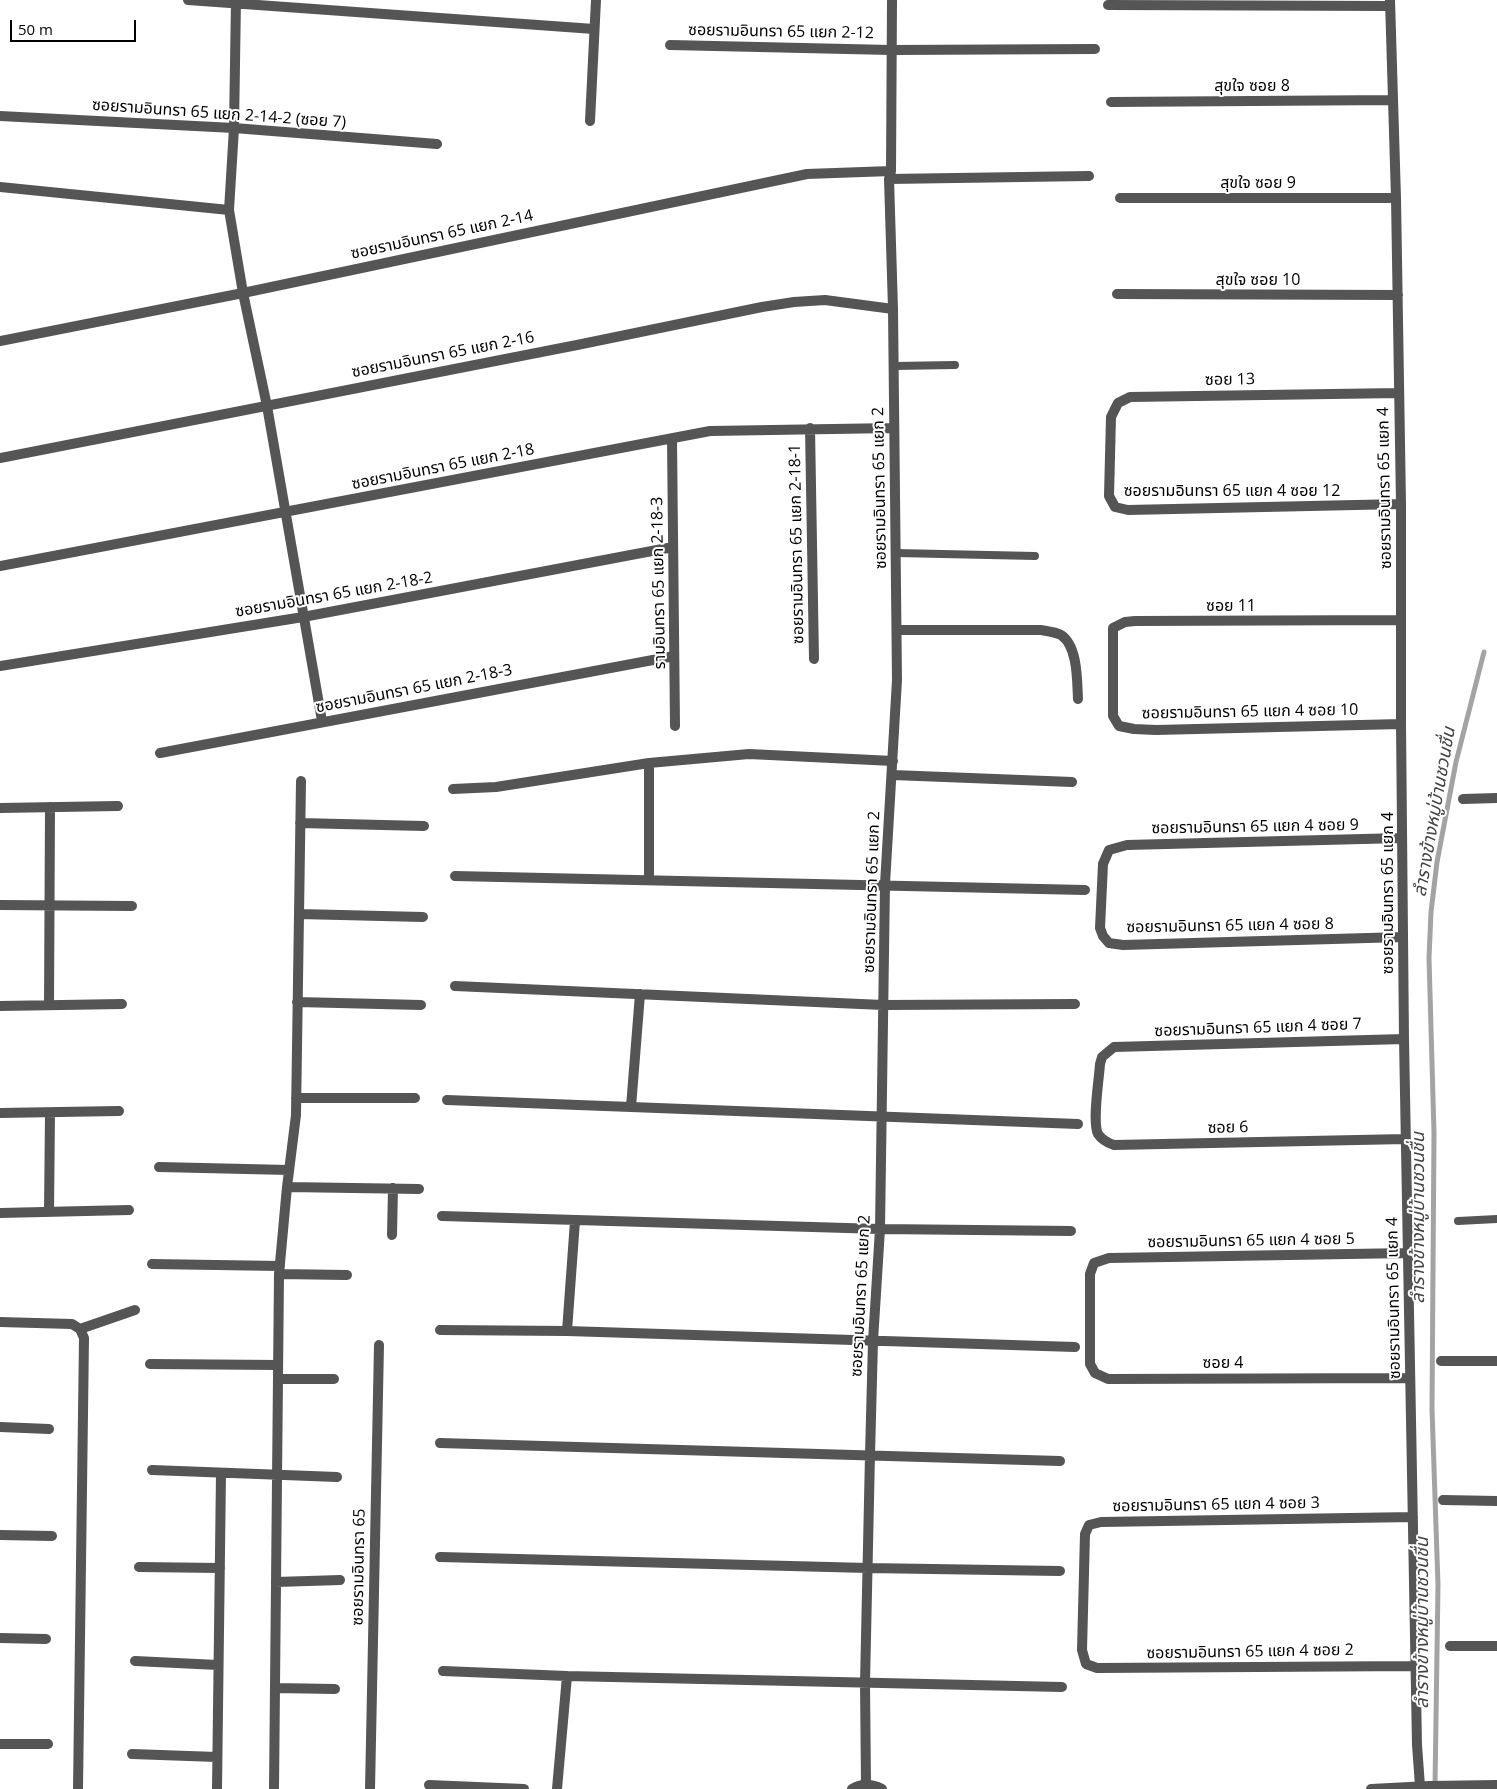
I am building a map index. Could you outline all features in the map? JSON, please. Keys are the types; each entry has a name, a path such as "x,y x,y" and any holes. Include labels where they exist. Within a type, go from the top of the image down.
{"street":[{"path":"188,0 594,29"},
{"path":"590,121 596,0"},
{"name":"ซอยรามอินทรา 65 แยก 2","path":"866,1785 865,1683 873,1341 880,1229 885,884 897,680 890,175 892,0"},
{"path":"236,2 234,128 229,210 243,293 267,406 322,721"},
{"path":"1108,6 1390,3"},
{"name":"ซอยรามอินทรา 65 แยก 4","path":"1390,3 1398,295 1404,1039 1415,1666 1417,1746 1424,1786"},
{"name":"ซอยรามอินทรา 65 แยก 2-12","path":"670,45 891,50 1095,49"},
{"name":"สุขใจ ซอย 8","path":"1111,102 1393,100"},
{"name":"ซอยรามอินทรา 65 แยก 2-14-2 (ซอย 7)","path":"0,116 234,128 437,144"},
{"name":"ซอยรามอินทรา 65 แยก 2-14","path":"0,341 243,293 807,174 1089,176"},
{"path":"0,187 229,210"},
{"name":"สุขใจ ซอย 9","path":"1120,198 1396,198"},
{"name":"สุขใจ ซอย 10","path":"1117,294 1398,295"},
{"name":"ซอยรามอินทรา 65 แยก 2-16","path":"0,458 762,307 826,300 893,309"},
{"name":"ซอย 13","path":"1110,457 1111,417 1118,403 1130,397 1399,393"},
{"name":"ซอยรามอินทรา 65 แยก 2-18-1","path":"810,428 814,658"},
{"name":"ซอยรามอินทรา 65 แยก 2-18","path":"0,566 710,431 894,428"},
{"name":"รามอินทรา 65 แยก 2-18-3","path":"672,439 675,726"},
{"name":"ซอยรามอินทรา 65 แยก 4 ซอย 12","path":"1110,457 1109,496 1115,507 1128,510 1401,504"},
{"name":"ซอยรามอินทรา 65 แยก 2-18-2","path":"0,666 303,617 673,547"},
{"name":"ซอย 11","path":"1112,678 1114,628 1125,622 1401,620"},
{"path":"897,630 1041,630 1060,634 1069,644 1076,664 1078,699"},
{"name":"ซอยรามอินทรา 65 แยก 2-18-3","path":"160,753 674,656"},
{"name":"ซอยรามอินทรา 65 แยก 4 ซอย 10","path":"1112,678 1113,716 1120,726 1134,729 1401,724"},
{"path":"453,789 496,787 648,763 749,754 893,761"},
{"path":"648,763 649,880"},
{"path":"892,775 1072,782"},
{"path":"274,1789 280,1270 287,1187 296,1115 301,781"},
{"path":"1463,799 1497,798"},
{"path":"0,808 118,806"},
{"path":"49,1005 50,807"},
{"path":"300,823 424,826"},
{"name":"ซอยรามอินทรา 65 แยก 4 ซอย 9","path":"1102,895 1103,864 1109,850 1126,845 1402,838"},
{"path":"455,876 885,884 1085,890"},
{"name":"ซอยรามอินทรา 65 แยก 4 ซอย 8","path":"1102,895 1100,928 1103,936 1109,943 1403,937"},
{"path":"0,906 132,906"},
{"path":"299,914 423,916"},
{"path":"455,986 883,1005 1075,1004"},
{"path":"631,1107 640,994"},
{"path":"297,1002 420,1005"},
{"path":"0,1006 122,1004"},
{"name":"ซอยรามอินทรา 65 แยก 4 ซอย 7","path":"1114,1047 1404,1039"},
{"name":"ซอย 6","path":"1114,1047 1102,1056 1100,1064 1095,1126 1099,1136 1107,1143 1114,1145 1406,1139"},
{"path":"296,1098 415,1098"},
{"path":"447,1100 1078,1124"},
{"path":"0,1113 119,1111"},
{"path":"49,1212 50,1112"},
{"path":"159,1167 289,1170"},
{"path":"287,1187 419,1189"},
{"path":"392,1235 393,1188"},
{"path":"0,1212 129,1210"},
{"path":"442,1216 880,1229 1071,1231"},
{"path":"567,1331 575,1220"},
{"name":"ซอยรามอินทรา 65 แยก 4 ซอย 5","path":"1091,1317 1090,1274 1094,1263 1109,1258 1409,1253"},
{"path":"152,1264 348,1275"},
{"path":"80,1329 135,1310"},
{"name":"ซอย 4","path":"1091,1317 1090,1364 1096,1373 1108,1378 1410,1378"},
{"path":"0,1322 58,1322 72,1324 80,1329 84,1338 78,1647 78,1789"},
{"path":"440,1330 567,1331 1075,1347"},
{"name":"ซอยรามอินทรา 65","path":"370,1789 379,1345"},
{"path":"1441,1361 1497,1361"},
{"path":"150,1364 278,1365"},
{"path":"278,1379 334,1379"},
{"path":"0,1427 49,1429"},
{"path":"440,1443 1060,1461"},
{"path":"152,1470 337,1477"},
{"path":"216,1789 221,1473"},
{"path":"1444,1500 1497,1501"},
{"name":"ซอยรามอินทรา 65 แยก 4 ซอย 3","path":"1086,1664 1082,1650 1085,1534 1089,1525 1101,1522 1413,1517"},
{"path":"0,1535 52,1536"},
{"path":"440,1557 1060,1571"},
{"path":"139,1567 220,1568"},
{"path":"276,1582 340,1580"},
{"path":"0,1638 46,1639"},
{"path":"1450,1646 1497,1646"},
{"path":"135,1661 218,1665"},
{"name":"ซอยรามอินทรา 65 แยก 4 ซอย 2","path":"1086,1664 1097,1668 1415,1666"},
{"path":"443,1670 566,1676 1062,1686"},
{"path":"557,1789 566,1676"},
{"path":"275,1688 335,1689"},
{"path":"0,1744 48,1744"},
{"path":"132,1754 217,1757"},
{"path":"429,1785 524,1789"},
{"path":"852,1789 866,1785 882,1789"},
{"path":"1371,1789 1447,1785 1497,1785"}],"lane":[{"path":"894,366 955,365"},
{"path":"896,553 1035,556"},
{"path":"1458,1221 1497,1219"}],"waterway":[{"name":"ลำรางข้างหมู่บ้านชวนชื่น","path":"1435,1786 1438,1585 1432,1409 1434,1133 1429,958 1431,912 1437,862 1456,762 1484,652"}]}
